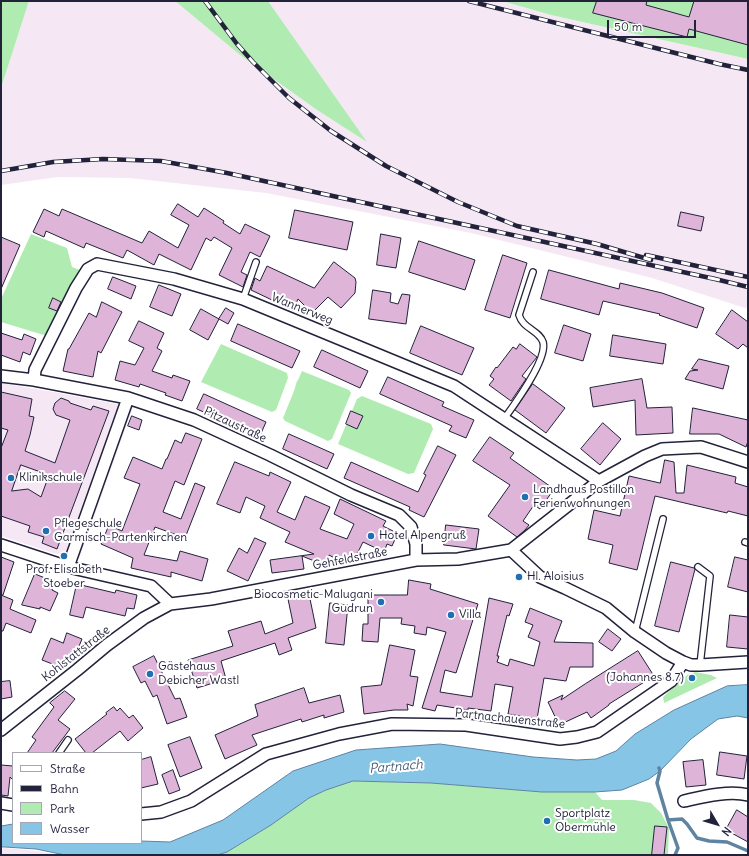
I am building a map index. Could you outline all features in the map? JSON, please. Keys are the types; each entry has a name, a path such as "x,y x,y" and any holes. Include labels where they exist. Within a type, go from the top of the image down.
{"street":[{"name":"Wannerweg","path":"34,380 35,370 76,288 88,269 97,264 174,279 243,299 454,386 599,482"},
{"name":"Pitzaustraße","path":"1,376 34,380 128,398 194,420 351,495 399,515 411,528 416,544 416,560"},
{"path":"68,566 128,398"},
{"path":"748,462 702,447 662,449 645,456 599,482 511,550 540,577 606,608 635,632 666,653 683,662 691,665 748,662"},
{"path":"1,545 68,566 151,586 170,604"},
{"name":"Gehfeldstraße","path":"170,604 211,599 416,560 458,559 511,550"},
{"name":"Kohlstattstraße","path":"1,730 107,645 144,618 170,604"},
{"name":"Partnachauenstraße","path":"142,814 161,812 191,801 266,754 340,734 392,724 466,725 560,739 597,732 671,681 683,662"},
{"path":"684,801 709,795 748,795"},
{"path":"1,803 12,805"}],"lane":[{"path":"243,299 256,262"},
{"path":"504,418 519,398 540,361 543,352 543,342 537,334 524,325 519,315 533,272"},
{"path":"635,632 663,519"},
{"path":"698,568 710,576 700,665"},
{"path":"60,752 68,740"}],"shaded area":[{"path":"29,1 175,1 240,55 317,110 366,141 268,1 502,1 551,15 748,59 748,309 652,278 471,233 266,193 129,178 58,177 1,185 1,88"},
{"path":"1,383 133,407 79,559 53,553 1,536"},
{"path":"5,848 38,851 57,855 1,855 1,849"}],"green space":[{"path":"1,1 29,1 1,88"},
{"path":"175,1 268,1 367,142 317,110 240,55"},
{"path":"502,1 748,1 748,59 551,15"},
{"path":"31,234 67,248 72,267 80,270 47,336 1,322 1,299"},
{"path":"221,344 287,373 288,378 276,410 272,412 201,382"},
{"path":"302,371 349,390 351,393 332,439 328,441 285,421 283,418"},
{"path":"362,396 431,424 433,429 414,473 408,474 338,444 357,399"},
{"path":"695,672 711,675 717,678 664,703 663,697 687,675"},
{"path":"353,781 431,783 542,792 595,792 602,800 634,800 651,803 661,813 669,828 668,855 217,855 227,852 271,825 309,798 326,790"}],"water":[{"name":"Partnach","path":"748,685 748,718 737,716 718,719 691,739 660,771 649,779 622,790 595,792 542,792 431,783 353,781 326,790 309,798 271,825 227,852 217,855 65,855 36,849 1,847 1,826 12,824 12,844 142,844 142,841 170,842 223,820 293,771 356,750 440,744 533,757 577,760 596,759 616,751 635,734 674,710 727,686"}],"building":[{"path":"597,1 647,1 646,5 689,17 694,1 748,1 748,45 689,29 687,37 593,13"},
{"path":"178,204 198,217 204,208 240,234 245,224 270,236 260,257 250,252 241,272 247,275 243,287 219,275 232,248 214,237 211,241 206,238 191,270 159,254 154,265 127,250 123,258 86,243 84,248 46,231 44,237 33,232 44,209 59,216 62,209 142,243 149,231 178,248 189,225 171,215"},
{"path":"295,210 353,222 347,250 289,238"},
{"path":"681,212 704,217 701,231 678,226"},
{"path":"381,234 401,238 396,268 377,265"},
{"path":"1,237 20,245 1,289"},
{"path":"419,241 475,260 465,290 409,272"},
{"path":"503,255 527,263 510,318 485,310"},
{"path":"334,262 355,278 356,282 355,293 341,308 328,297 312,313 298,299 293,310 251,290 255,278 260,281 267,266 314,288"},
{"path":"549,270 619,289 620,283 662,293 704,308 697,328 659,315 660,314 603,301 599,315 541,299"},
{"path":"113,277 136,286 131,299 108,289"},
{"path":"159,285 181,294 172,316 150,307"},
{"path":"373,290 391,293 390,302 398,304 402,294 410,295 406,324 369,319"},
{"path":"53,298 61,302 57,311 49,308"},
{"path":"102,302 122,312 101,353 98,351 93,377 63,371 68,349 89,313 96,317"},
{"path":"226,308 234,313 228,324 219,319"},
{"path":"201,309 219,319 208,340 190,330"},
{"path":"732,310 748,322 748,348 743,344 738,349 716,334"},
{"path":"139,321 164,333 157,348 162,351 152,371 172,378 173,375 190,381 182,401 165,395 166,393 140,384 139,387 115,380 120,361 135,365 144,348 129,341"},
{"path":"238,324 300,351 292,368 231,341"},
{"path":"564,325 591,334 583,361 555,353"},
{"path":"421,326 474,348 462,375 410,353"},
{"path":"1,333 22,340 24,334 36,339 30,355 23,352 20,362 1,355"},
{"path":"613,335 666,344 663,364 610,356"},
{"path":"520,344 537,357 522,376 526,379 511,401 489,385 494,379 490,376 513,347 516,349"},
{"path":"322,350 368,371 360,388 314,367"},
{"path":"699,359 729,366 723,389 685,379 690,371 698,370 692,369"},
{"path":"388,377 444,402 442,406 474,420 466,438 449,431 452,426 380,394"},
{"path":"642,379 647,408 672,407 673,433 636,435 635,400 593,407 590,388"},
{"path":"533,384 565,408 546,433 515,410"},
{"path":"1,392 32,399 29,416 34,417 25,451 55,463 70,420 56,415 53,409 55,403 61,398 69,401 70,403 91,410 93,406 109,411 57,549 42,543 44,537 28,532 30,526 1,516 1,448 8,430 1,428","holes":["21,465 49,475 41,497 28,489 12,491"]},
{"path":"204,394 266,422 259,438 197,409"},
{"path":"693,408 748,420 748,441 746,447 719,434 690,434"},
{"path":"351,411 363,416 357,429 346,424"},
{"path":"132,416 142,420 139,430 128,426"},
{"path":"603,423 621,439 600,465 581,449"},
{"path":"186,433 202,439 184,485 175,481 163,512 181,519 195,483 205,487 185,538 155,527 144,555 177,561 180,551 208,559 202,581 171,572 171,577 131,568 133,558 101,544 109,525 122,531 140,484 124,478 133,457 162,469 175,440 181,443"},
{"path":"289,434 334,454 327,469 283,449"},
{"name":"Landhaus Postillon Ferienwohnungen","path":"490,437 514,453 510,458 554,489 540,509 534,505 523,521 529,525 517,537 488,516 510,485 473,461"},
{"path":"438,446 456,455 424,517 409,510 410,507 344,478 351,462 418,492 426,475 424,474"},
{"path":"665,460 674,462 676,493 684,493 687,465 736,477 735,483 748,487 748,516 728,511 727,513 655,496 637,570 609,563 613,545 588,539 594,510 620,516 629,476 660,483"},
{"path":"235,462 269,476 270,472 291,482 277,512 295,520 305,496 330,507 320,529 347,539 354,524 334,514 340,499 386,521 383,526 393,531 397,535 392,546 387,544 384,552 363,542 352,561 340,561 329,555 324,565 302,556 304,569 272,573 270,560 314,554 285,542 290,532 260,518 265,506 246,497 240,513 217,504"},
{"path":"446,525 479,529 476,549 444,545"},
{"path":"255,538 266,543 248,581 227,571 239,548 247,553"},
{"path":"1,557 14,562 3,595 1,595"},
{"path":"735,557 748,560 748,592 728,587"},
{"path":"671,562 695,569 679,632 655,626"},
{"path":"35,574 55,582 52,590 58,593 50,611 40,607 40,609 22,605"},
{"path":"409,580 431,584 430,589 478,604 456,673 445,670 440,692 472,697 489,598 513,604 509,616 507,615 497,656 499,656 497,662 508,666 510,659 534,666 540,642 528,637 533,625 525,622 530,608 562,621 554,642 593,643 593,667 570,667 566,681 544,678 537,719 508,714 513,687 495,684 491,711 468,708 468,710 437,705 435,711 422,708 446,632 427,627 426,635 414,633 415,626 401,624 402,618 380,618 378,642 362,641 363,624 368,624 368,595 407,595"},
{"path":"77,584 115,593 116,590 137,595 134,609 127,608 125,616 86,607 83,618 70,615"},
{"path":"309,594 316,628 288,638 292,650 279,655 275,643 221,661 226,679 197,688 188,660 233,646 228,631 261,621 265,634 293,623 288,599"},
{"path":"1,595 13,600 10,609 36,620 31,633 6,623 3,631 1,631"},
{"path":"330,603 348,605 344,645 326,643"},
{"path":"730,615 748,617 748,649 727,647"},
{"path":"608,629 621,639 612,651 599,642"},
{"path":"67,633 82,639 75,656 70,653 63,668 42,660 51,638 63,643"},
{"path":"390,645 415,650 410,676 418,677 413,706 407,704 408,710 394,710 364,714 361,687 381,685"},
{"path":"638,651 654,676 609,704 591,718 587,712 559,725 548,702 563,695 561,700"},
{"path":"154,656 175,699 180,698 187,717 167,724 157,695 153,697 145,681 141,683 133,667"},
{"path":"10,681 12,697 1,699 1,682"},
{"path":"304,688 309,703 340,695 344,712 324,718 324,715 302,722 301,719 252,735 257,745 225,759 215,735 258,716 255,705"},
{"path":"65,691 75,699 58,720 70,729 53,752 28,752 36,740 32,737 54,707 50,703"},
{"path":"114,707 117,711 120,708 129,718 133,715 143,728 128,741 120,731 93,752 85,752 75,739 107,714 106,713"},
{"path":"190,737 202,768 180,777 168,745"},
{"path":"720,752 747,756 744,779 717,775"},
{"path":"151,757 158,784 142,788 142,760"},
{"path":"703,760 706,785 686,787 683,762"},
{"path":"1,765 12,766 12,779 10,777 8,796 1,795"},
{"path":"173,770 180,790 169,794 162,775"},
{"path":"737,810 748,817 748,842 726,830"},
{"path":"655,826 667,827 664,855 652,855"}],"waterway":[{"path":"659,768 660,771 657,783 678,848 675,855"},
{"path":"668,820 682,819 697,838 709,841 727,842 748,851"}],"railway":[{"path":"205,1 237,44 289,98 331,131 386,166 458,202 517,226 597,244 651,260"},
{"path":"469,1 748,70"},
{"path":"1,171 53,162 103,159 161,161 227,173 715,279"},
{"path":"646,255 748,277"},
{"path":"711,278 748,287"}],"place":[{"name":"Klinikschule","path":"11,478"},
{"name":"Landhaus Postillon Ferienwohnungen","path":"525,497"},
{"name":"Pflegeschule Garmisch-Partenkirchen","path":"46,531"},
{"name":"Hotel Alpengruß","path":"371,536"},
{"name":"Prof. Elisabeth Stoeber","path":"64,556"},
{"name":"Hl. Aloisius","path":"519,577"},
{"name":"Biocosmetic-Malugani Gudrun","path":"381,602"},
{"name":"Villa","path":"451,615"},
{"name":"Gästehaus Debicher Wastl","path":"150,674"},
{"name":"(Johannes 8.7)","path":"692,678"},
{"name":"Sportplatz Obermühle","path":"547,821"}]}
